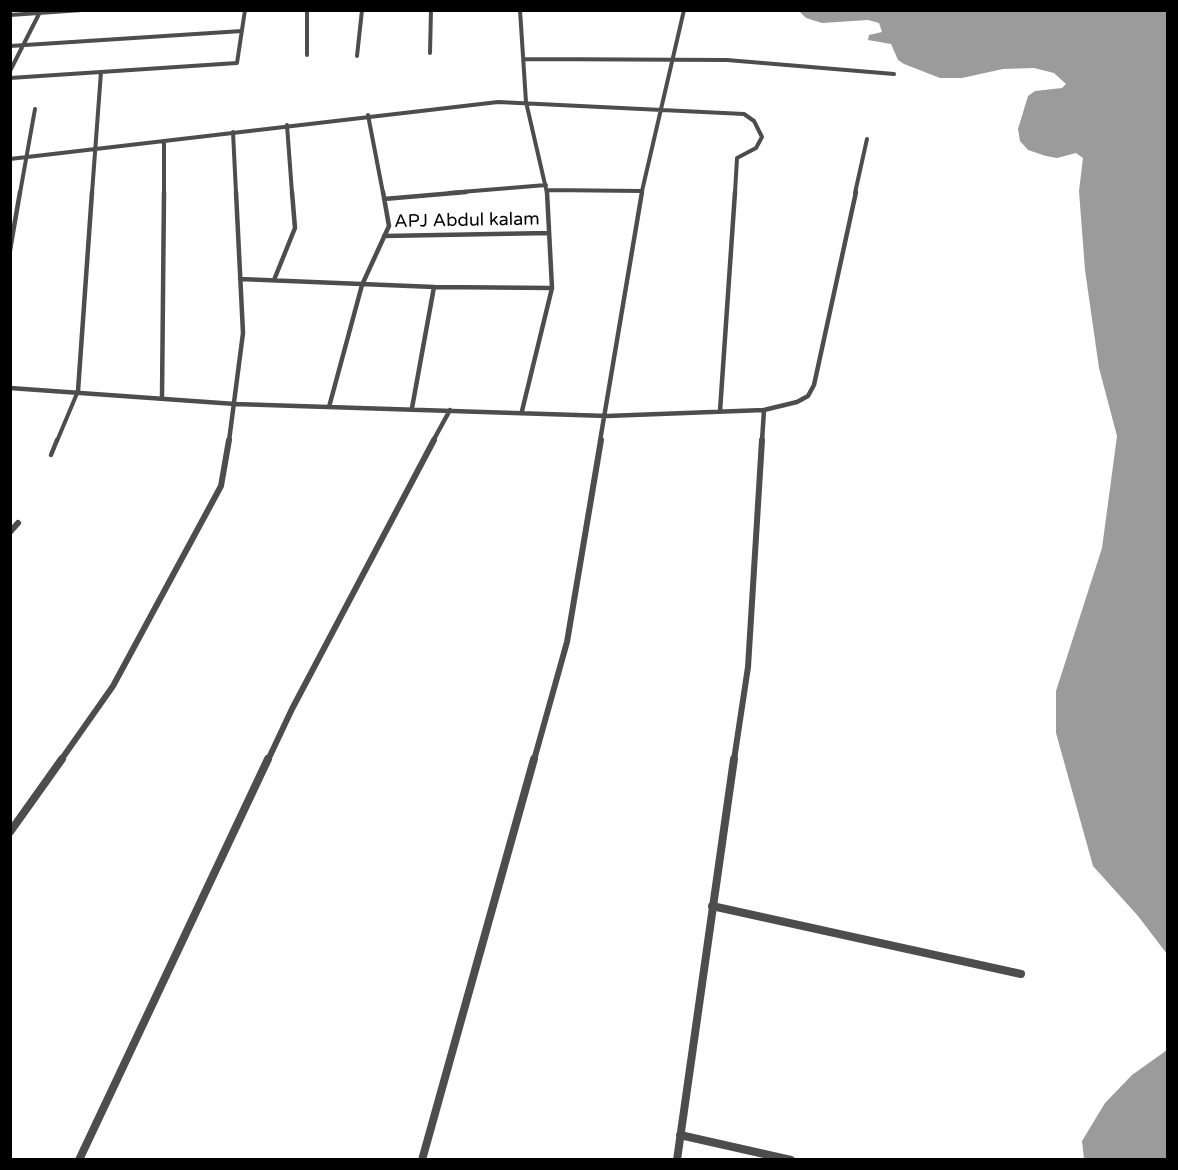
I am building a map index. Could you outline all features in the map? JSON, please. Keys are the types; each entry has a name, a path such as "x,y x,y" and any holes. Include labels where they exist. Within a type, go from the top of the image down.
{"street":[{"path":"10,15 82,10"},
{"path":"10,78 237,63 245,10"},
{"path":"307,10 307,55"},
{"path":"357,56 362,10"},
{"path":"430,53 431,10"},
{"path":"520,10 526,102 547,187 552,288 522,411"},
{"path":"422,1160 567,642 607,416 642,192 675,61 684,10"},
{"path":"10,71 40,12"},
{"path":"10,46 242,31"},
{"path":"524,59 727,60 894,74"},
{"path":"78,391 93,149 101,72"},
{"path":"10,159 368,115 498,102 744,114 754,121 762,137 756,148 737,158 720,411"},
{"path":"10,250 35,109"},
{"path":"329,407 362,285 389,226 368,115"},
{"path":"274,280 295,228 287,125"},
{"path":"10,832 113,686 221,486 235,404 243,333 233,132"},
{"path":"10,388 78,391 235,404 522,411 607,416 764,410 797,402 807,396 814,385 867,139"},
{"path":"162,397 165,141"},
{"path":"384,199 547,187 642,192"},
{"name":"APJ Abdul kalam","path":"384,236 549,233"},
{"path":"240,279 362,285 552,288"},
{"path":"412,408 434,287"},
{"path":"79,1160 292,709 450,410"},
{"path":"677,1160 748,667 764,410"},
{"path":"10,532 18,523"},
{"path":"712,906 1021,974"},
{"path":"680,1135 791,1160"}],"lane":[{"path":"51,455 78,391"}],"shaded area":[{"path":"799,11 1167,11 1167,954 1138,916 1093,866 1056,733 1056,691 1102,548 1117,436 1099,368 1085,270 1079,191 1083,158 1076,153 1057,158 1028,150 1020,141 1018,129 1028,96 1035,91 1062,88 1066,84 1054,73 1034,68 1003,69 962,78 940,78 898,60 891,44 868,40 869,35 882,32 879,23 868,20 822,23 806,18"},
{"path":"1167,1050 1167,1159 1084,1159 1082,1141 1105,1103 1132,1075"}]}
